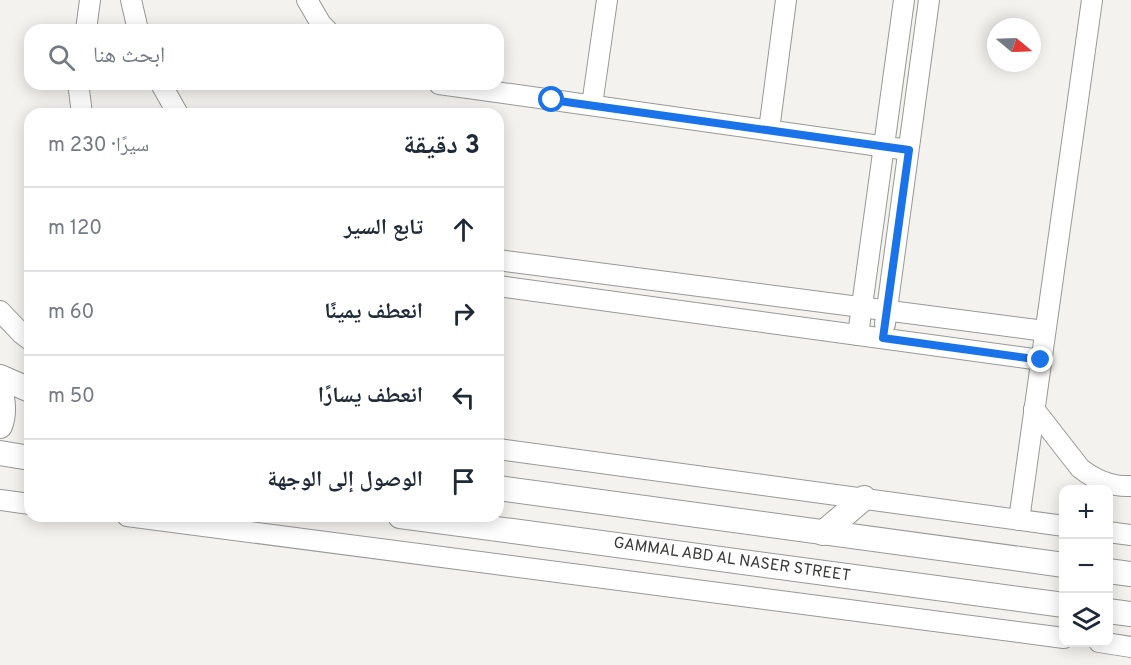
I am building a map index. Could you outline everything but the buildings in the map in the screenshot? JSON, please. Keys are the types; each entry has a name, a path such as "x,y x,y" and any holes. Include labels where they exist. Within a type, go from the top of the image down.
{"main road":[{"path":"0,376 24,387"},
{"path":"0,388 4,404 0,426"},
{"path":"0,453 24,457"},
{"path":"504,489 1059,564"},
{"path":"823,533 864,498"},
{"name":"GAMMAL ABD AL NASER STREET","path":"445,522 1059,604"},
{"path":"1113,572 1131,574"},
{"path":"1113,612 1131,614"}],"street":[{"path":"87,24 90,0"},
{"path":"131,0 137,24"},
{"path":"307,0 321,24"},
{"path":"592,105 606,0"},
{"path":"769,130 786,0"},
{"path":"858,335 904,0"},
{"path":"883,338 929,0"},
{"path":"1018,519 1092,0"},
{"path":"79,90 81,108"},
{"path":"164,90 175,108"},
{"path":"483,90 909,150"},
{"path":"504,261 1045,331"},
{"path":"504,287 1041,360"},
{"path":"0,311 24,336"},
{"path":"1034,409 1087,474 1104,483 1131,486"},
{"path":"504,449 1059,525"},
{"path":"0,500 24,503"},
{"path":"173,522 1059,637"},
{"path":"1113,533 1131,535"},
{"path":"1113,644 1131,647"}],"route":[{"path":"552,100 909,150 883,338 1041,360"}]}
